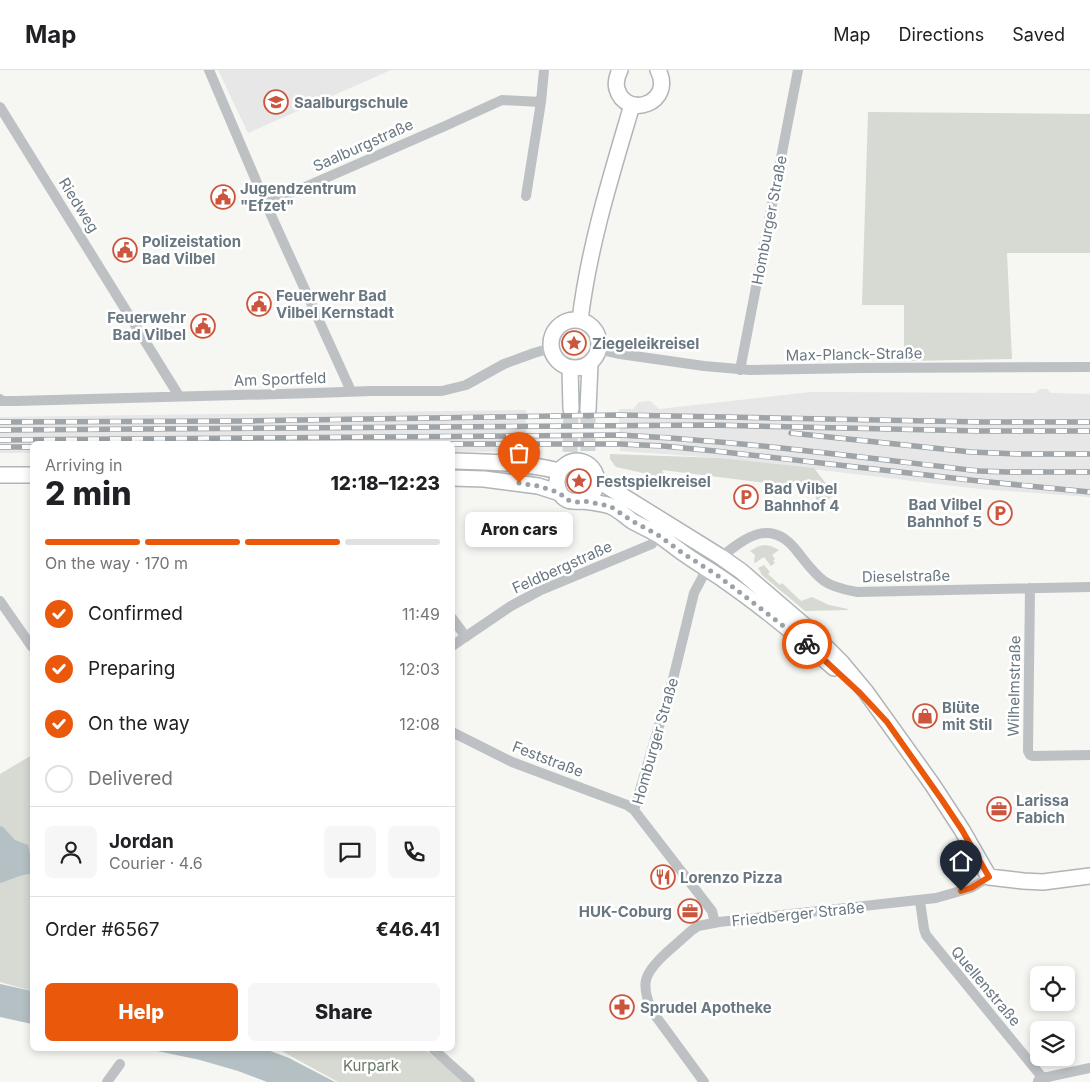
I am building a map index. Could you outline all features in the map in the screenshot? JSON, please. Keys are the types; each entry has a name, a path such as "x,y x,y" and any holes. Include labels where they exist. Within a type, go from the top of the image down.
{"main road":[{"path":"618,71 616,85 621,97 626,102 639,106 652,102 657,97 662,84 658,70"},
{"path":"580,320 598,221 632,104"},
{"path":"571,320 580,320 587,323 597,334 598,349 590,363 577,368 570,368 561,364 555,357 551,348 551,339 555,330 562,324 571,320"},
{"path":"588,410 590,363"},
{"path":"570,368 571,410"},
{"path":"455,462 540,466 588,458 597,480 597,487 589,498 577,502 570,501 560,493 557,486 557,478 566,462"},
{"path":"0,475 30,475"},
{"path":"455,478 484,479 538,486 560,493"},
{"path":"597,480 721,557 751,580 820,640 857,680 887,722 962,830 989,877 1042,882 1090,876"},
{"path":"583,501 610,506 658,535 740,592 812,648 860,693 887,722"},
{"path":"708,569 721,557"}],"street":[{"path":"209,70 266,204 351,391"},
{"path":"526,196 541,102 544,70"},
{"name":"Homburger Straße","path":"740,370 798,70"},
{"name":"Saalburgstraße","path":"266,204 502,100 541,102"},
{"name":"Riedweg","path":"0,107 179,396"},
{"name":"Am Sportfeld","path":"1,400 351,391 442,391 466,385 504,364 534,352 551,348"},
{"name":"Max-Planck-Straße","path":"598,349 620,354 740,370 1090,368"},
{"name":"Dieselstraße","path":"721,557 744,538 767,533 777,534 785,538 825,582 848,590 867,592 1090,587"},
{"name":"Feldbergstraße","path":"455,644 524,599 652,544 658,535"},
{"name":"Homburger Straße","path":"708,569 694,593 673,679 634,810 712,911 715,923"},
{"name":"Wilhelmstraße","path":"1030,588 1028,751 1033,756 1090,755"},
{"path":"0,601 30,644"},
{"path":"455,622 466,637"},
{"name":"Feststraße","path":"455,734 512,762 627,805 634,810"},
{"name":"Friedberger Straße","path":"704,1082 652,1011 647,1000 646,981 648,973 653,966 692,930 698,926 715,923 920,901 971,888 989,877"},
{"name":"Quellenstraße","path":"920,901 926,936 1042,1081"},
{"path":"435,1051 470,1082"},
{"path":"107,1082 120,1064"},
{"path":"1042,1081 1090,1068"}],"shaded area":[{"name":"Saalburgschule","path":"218,70 391,70 248,133"},
{"path":"1040,389 1047,389 1051,393 1090,394 1090,497 980,489 720,458 620,451 619,409 633,409 639,402 650,401 659,409 811,392 1035,393"},
{"path":"526,410 526,451 455,452 455,441 30,441 30,453 0,453 0,417"},
{"path":"0,826 15,840 28,845 30,874 0,883"},
{"path":"0,984 30,991 30,1024 0,1017"},
{"path":"157,1051 270,1051 289,1058 335,1082 267,1082 200,1060"}],"green space":[{"path":"868,112 1090,114 1090,253 1007,253 1012,359 904,361 904,305 862,305"},
{"path":"610,454 720,458 814,468 834,494 826,502 816,500 815,489 662,470 666,478 616,467 610,459"},
{"path":"455,468 534,473 534,477 455,471"},
{"path":"764,545 779,550 772,555 775,563 771,566 764,557 755,563 755,555 750,551"},
{"path":"764,565 770,572 768,574 780,585 782,583 801,601 812,597 829,605 848,610 805,611 762,575 758,568"},
{"path":"30,756 30,990 0,982 0,774"},
{"name":"Kurpark","path":"282,1051 426,1051 465,1082 338,1082"}],"tunnel":[{"path":"570,452 571,409"},
{"path":"588,410 588,451"}],"railway":[{"path":"0,422 246,421 619,415 981,422 1090,422"},
{"path":"0,430 711,425 981,431 1090,431"},
{"path":"791,433 971,452 1090,454"},
{"path":"0,440 620,435 755,445 979,471 1090,472"},
{"path":"455,444 620,444 663,446 1090,492"},
{"path":"0,447 30,447"}],"way so far":[{"path":"519,483 538,486 560,493 570,501 583,501 610,506 658,535 717,575 807,644"}],"place":[{"name":"Saalburgschule","path":"276,102"},
{"name":"Jugendzentrum \"Efzet\"","path":"223,197"},
{"name":"Polizeistation Bad Vilbel","path":"125,250"},
{"name":"Feuerwehr Bad Vilbel Kernstadt","path":"259,304"},
{"name":"Feuerwehr Bad Vilbel","path":"203,326"},
{"name":"Ziegeleikreisel","path":"574,343"},
{"name":"Festspielkreisel","path":"579,481"},
{"name":"Aron cars","path":"519,483"},
{"name":"Bad Vilbel Bahnhof 4","path":"746,497"},
{"name":"Bad Vilbel Bahnhof 5","path":"1000,513"},
{"name":"Blüte mit Stil","path":"925,716"},
{"name":"Larissa Fabich","path":"999,809"},
{"name":"Lorenzo Pizza","path":"663,877"},
{"name":"HUK-Coburg","path":"690,911"},
{"name":"Sprudel Apotheke","path":"622,1007"}],"route":[{"path":"807,644 860,693 887,722 932,784 962,830 989,877 971,888 961,891"}]}
